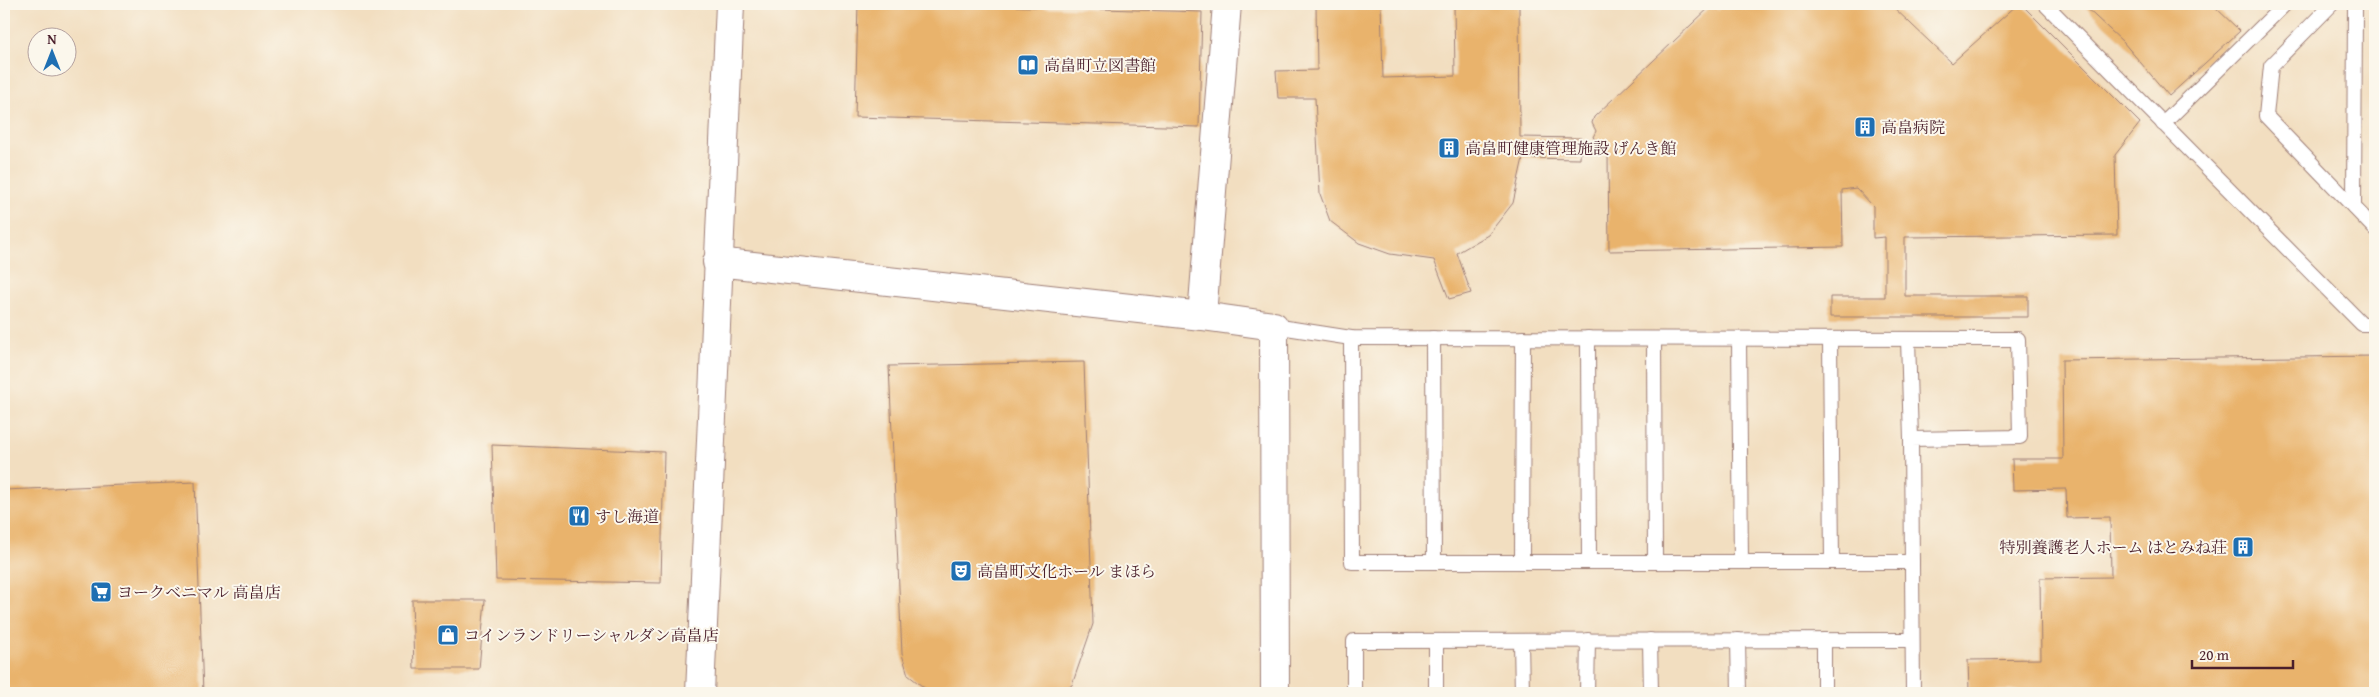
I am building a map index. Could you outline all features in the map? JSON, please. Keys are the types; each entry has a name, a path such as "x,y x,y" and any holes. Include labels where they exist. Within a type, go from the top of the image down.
{"street":[{"path":"700,693 717,262 730,4"},
{"path":"1202,316 1226,4"},
{"path":"717,262 1202,316 1274,326 1275,693"}],"lane":[{"path":"2045,4 2362,324 2375,324"},
{"path":"2163,124 2285,4"},
{"path":"2332,4 2271,66 2266,116 2375,229"},
{"path":"2354,207 2355,4"},
{"path":"1274,326 1351,338 2018,339 2020,438 1911,439"},
{"path":"1351,338 1352,562 1912,562"},
{"path":"1433,338 1434,562"},
{"path":"1522,562 1523,338"},
{"path":"1588,338 1589,562"},
{"path":"1654,339 1655,562"},
{"path":"1739,339 1741,562"},
{"path":"1830,339 1832,562"},
{"path":"1908,339 1911,439 1913,693"},
{"path":"1587,693 1588,640"},
{"path":"1650,640 1651,693"},
{"path":"1738,640 1739,693"},
{"path":"1824,640 1824,693"},
{"path":"1354,693 1354,641 1912,640"},
{"path":"1436,641 1436,693"},
{"path":"1522,641 1522,693"}],"building":[{"name":"高畠町立図書館","path":"858,4 936,4 1202,12 1199,127 855,117"},
{"name":"高畠町健康管理施設 げんき館","path":"1316,4 1381,4 1383,78 1455,76 1454,4 1519,4 1520,137 1581,138 1580,159 1523,158 1513,203 1488,235 1457,253 1471,293 1449,299 1434,260 1390,254 1359,243 1330,221 1320,194 1315,98 1278,98 1276,71 1317,70"},
{"name":"高畠病院","path":"1724,4 1890,4 1952,63 2018,4 2021,4 2140,123 2115,155 2117,235 1905,237 1905,296 2028,296 2028,317 1830,317 1830,297 1885,297 1885,237 1873,238 1873,206 1856,188 1842,190 1843,247 1609,251 1608,154 1593,137 1596,131 1592,123 1594,117 1712,5 1718,10"},
{"path":"2082,4 2212,4 2240,31 2169,96 2123,42"},
{"name":"特別養護老人ホーム はとみね荘","path":"2375,356 2375,679 2371,693 2044,693 2044,690 1969,691 1968,660 2041,659 2040,578 2111,577 2110,517 2067,518 2066,489 2013,490 2012,459 2063,459 2062,360"},
{"path":"1084,362 1093,624 1072,685 1060,693 931,693 908,675 902,654 889,366"},
{"name":"すし海道","path":"492,445 664,452 661,583 496,580"},
{"name":"ヨークベニマル 高畠店","path":"195,482 203,693 4,693 4,490"},
{"name":"コインランドリーシャルダン高畠店","path":"412,600 485,600 479,669 414,669"},
{"path":"342,689 389,692 389,693 342,693"}],"place":[{"name":"高畠町立図書館","path":"1028,65"},
{"name":"高畠病院","path":"1865,127"},
{"name":"高畠町健康管理施設 げんき館","path":"1449,148"},
{"name":"すし海道","path":"579,516"},
{"name":"特別養護老人ホーム はとみね荘","path":"2243,547"},
{"name":"高畠町文化ホール まほら","path":"961,571"},
{"name":"ヨークベニマル 高畠店","path":"101,592"},
{"name":"コインランドリーシャルダン高畠店","path":"448,635"}]}
